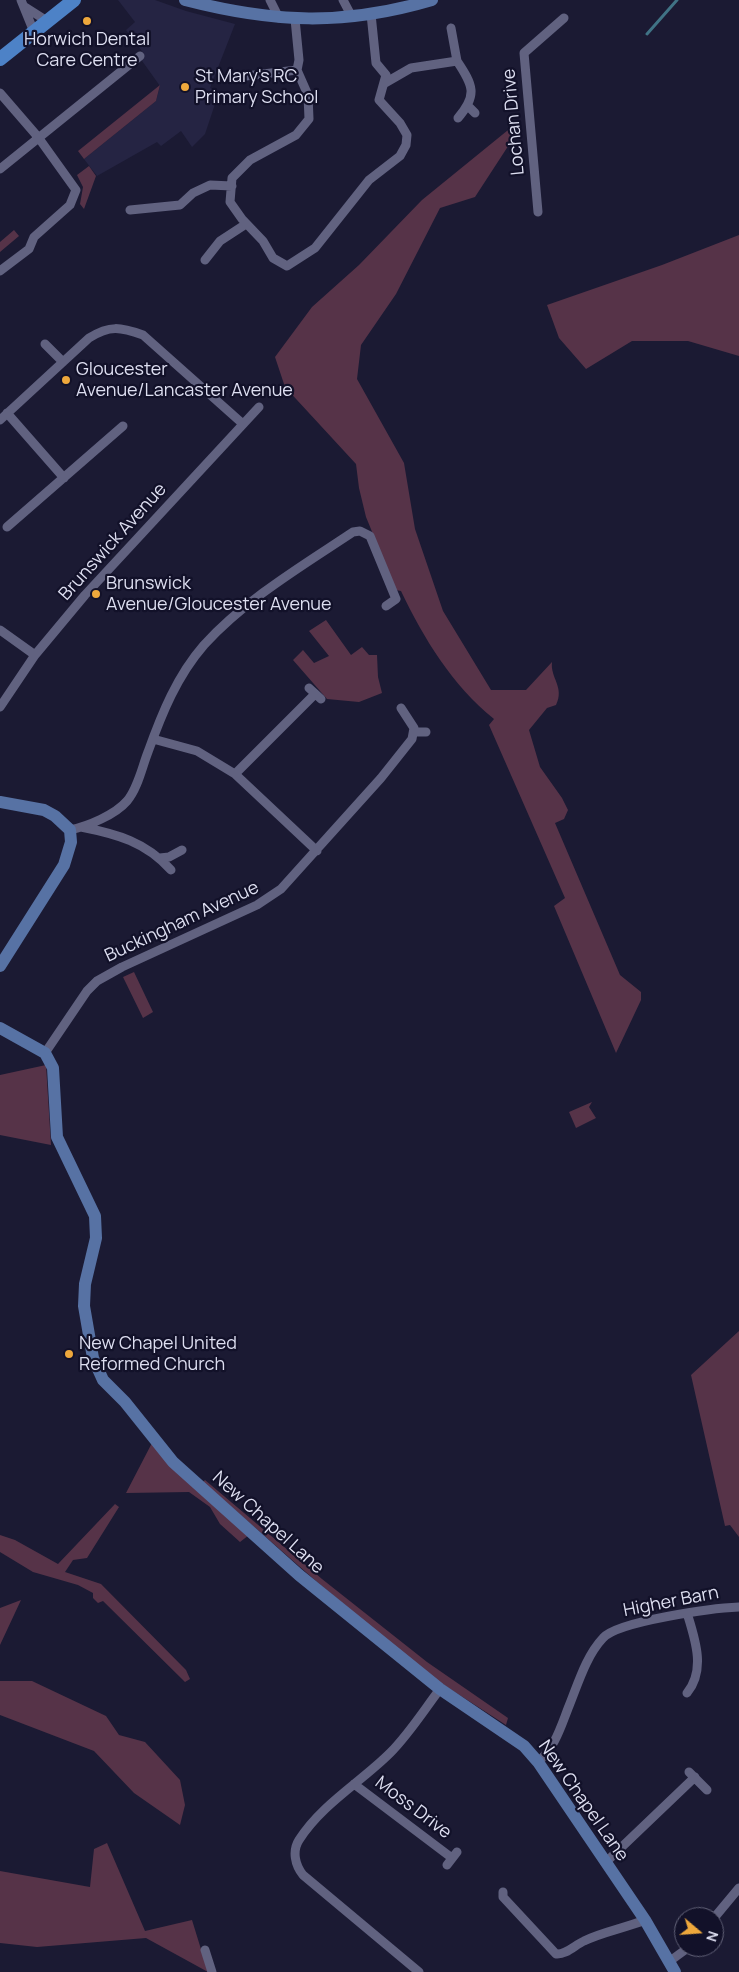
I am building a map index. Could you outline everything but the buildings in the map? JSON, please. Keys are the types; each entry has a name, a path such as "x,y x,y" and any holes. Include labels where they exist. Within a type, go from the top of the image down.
{"main road":[{"path":"0,59 74,0"}],"street":[{"path":"185,0 232,12 295,19 352,17 432,0"},
{"path":"270,0 279,18"},
{"path":"343,0 352,17"},
{"path":"23,4 47,22"},
{"path":"23,4 34,32"},
{"path":"295,19 299,60 297,70 308,95 309,119 296,135 250,160 232,178 230,202 246,224 263,241 273,258 287,266 315,248 369,180 400,156 406,146 407,134 400,123 379,100 386,75 376,63 371,14"},
{"name":"Lochan Drive","path":"538,212 524,53 564,18"},
{"path":"451,28 456,61 470,81 471,95 468,106 458,118"},
{"path":"0,168 140,56"},
{"path":"385,83 411,68 456,61"},
{"path":"246,76 297,70"},
{"path":"0,93 38,137 74,185 76,195 70,205 34,236 29,249 0,271"},
{"path":"468,106 475,113"},
{"path":"130,210 180,205 193,194 210,185 232,186"},
{"path":"205,260 220,241 246,224"},
{"path":"0,420 88,338 104,328 125,329 143,335 243,424"},
{"path":"45,344 63,362"},
{"name":"Brunswick Avenue","path":"0,707 35,654 85,595 259,407"},
{"path":"8,413 64,478"},
{"path":"7,527 123,426"},
{"path":"76,829 114,811 129,799 164,708 184,672 219,629 273,586 353,532 366,533 372,541 396,599 386,606"},
{"path":"0,630 35,654"},
{"path":"235,774 315,694"},
{"path":"401,708 412,722 414,732 426,732"},
{"name":"Buckingham Avenue","path":"45,1053 87,991 97,981 109,973 269,899 281,890 381,778 412,739 414,732"},
{"path":"153,739 197,751 235,774 316,851"},
{"path":"0,802 44,810 76,829 130,839 160,858 171,870"},
{"path":"0,966 64,865 70,853 76,829"},
{"path":"160,858 169,857 182,850"},
{"path":"0,1028 45,1053"},
{"name":"New Chapel Lane","path":"45,1053 53,1068 57,1137 60,1147 95,1216 96,1238 86,1284 84,1306 93,1358 103,1380 125,1402 173,1462 306,1581 440,1689 524,1746 538,1762 645,1920 672,1967"},
{"name":"Higher Barn","path":"538,1762 552,1747 584,1671 602,1638 609,1633 626,1627 687,1613 712,1608 739,1607"},
{"path":"687,1613 696,1642 698,1671 697,1679 687,1693"},
{"path":"419,1972 303,1875 296,1862 295,1852 299,1840 324,1810 395,1748 440,1689"},
{"path":"605,1863 692,1775 707,1790"},
{"name":"Moss Drive","path":"354,1784 452,1858"},
{"path":"723,1907 739,1888"},
{"path":"503,1892 503,1897 556,1954 565,1953 586,1939 624,1929 645,1920"},
{"path":"205,1950 212,1972"},
{"path":"672,1967 680,1957"}],"shaded area":[{"name":"St Mary's RC Primary School","path":"118,0 155,0 186,11 235,24 210,88 219,92 205,134 192,147 181,131 161,146 157,142 97,176 84,159 156,101 160,86 140,58 144,54 126,30 135,22"},
{"path":"160,85 156,101 84,159 78,151"},
{"path":"513,126 516,134 475,197 440,208 396,294 361,345 357,379 404,463 415,529 443,611 491,690 526,690 552,662 559,693 556,705 547,708 529,730 540,767 562,798 568,810 564,819 555,823 620,975 641,992 641,1000 616,1053 554,906 565,898 489,725 494,719 479,706 452,676 429,644 401,591 396,590 366,517 359,488 356,464 285,387 275,357 312,307 359,265 422,200"},
{"path":"89,166 96,176 84,209 80,204 83,187 77,175"},
{"path":"14,230 19,236 0,252 0,242"},
{"path":"739,235 739,356 688,341 632,341 586,369 559,338 547,305 662,265"},
{"path":"326,620 351,655 362,647 369,655 377,655 378,677 382,693 359,702 327,699 293,660 303,650 314,663 329,656 309,631"},
{"path":"134,972 153,1012 143,1018 123,977"},
{"path":"46,1065 51,1145 0,1135 0,1075"},
{"path":"592,1102 589,1107 596,1118 576,1128 569,1112"},
{"path":"739,1331 739,1537 730,1525 725,1526 691,1375"},
{"path":"153,1441 249,1535 240,1542 220,1524 210,1507 189,1492 126,1493"},
{"path":"205,1480 322,1579 427,1662 508,1718 506,1725 430,1676 316,1581 203,1482"},
{"path":"115,1504 119,1507 87,1558 73,1560 65,1572 101,1584 186,1670 190,1679 185,1682 103,1601 98,1603 93,1598 93,1593 78,1585 33,1572 0,1552 0,1535 15,1540 58,1564"},
{"path":"21,1600 0,1645 0,1608"},
{"path":"0,1681 32,1681 106,1716 119,1735 145,1742 180,1780 185,1805 180,1825 134,1793 94,1751 0,1715"},
{"path":"107,1843 145,1931 192,1920 208,1972 146,1938 37,1947 0,1943 0,1871 90,1887 94,1849"}],"waterway":[{"path":"647,34 677,0"}],"place":[{"name":"Horwich Dental Care Centre","path":"87,21"},
{"name":"St Mary's RC Primary School","path":"185,87"},
{"name":"Gloucester Avenue/Lancaster Avenue","path":"66,380"},
{"name":"Brunswick Avenue/Gloucester Avenue","path":"96,594"},
{"name":"New Chapel United Reformed Church","path":"69,1354"}]}
